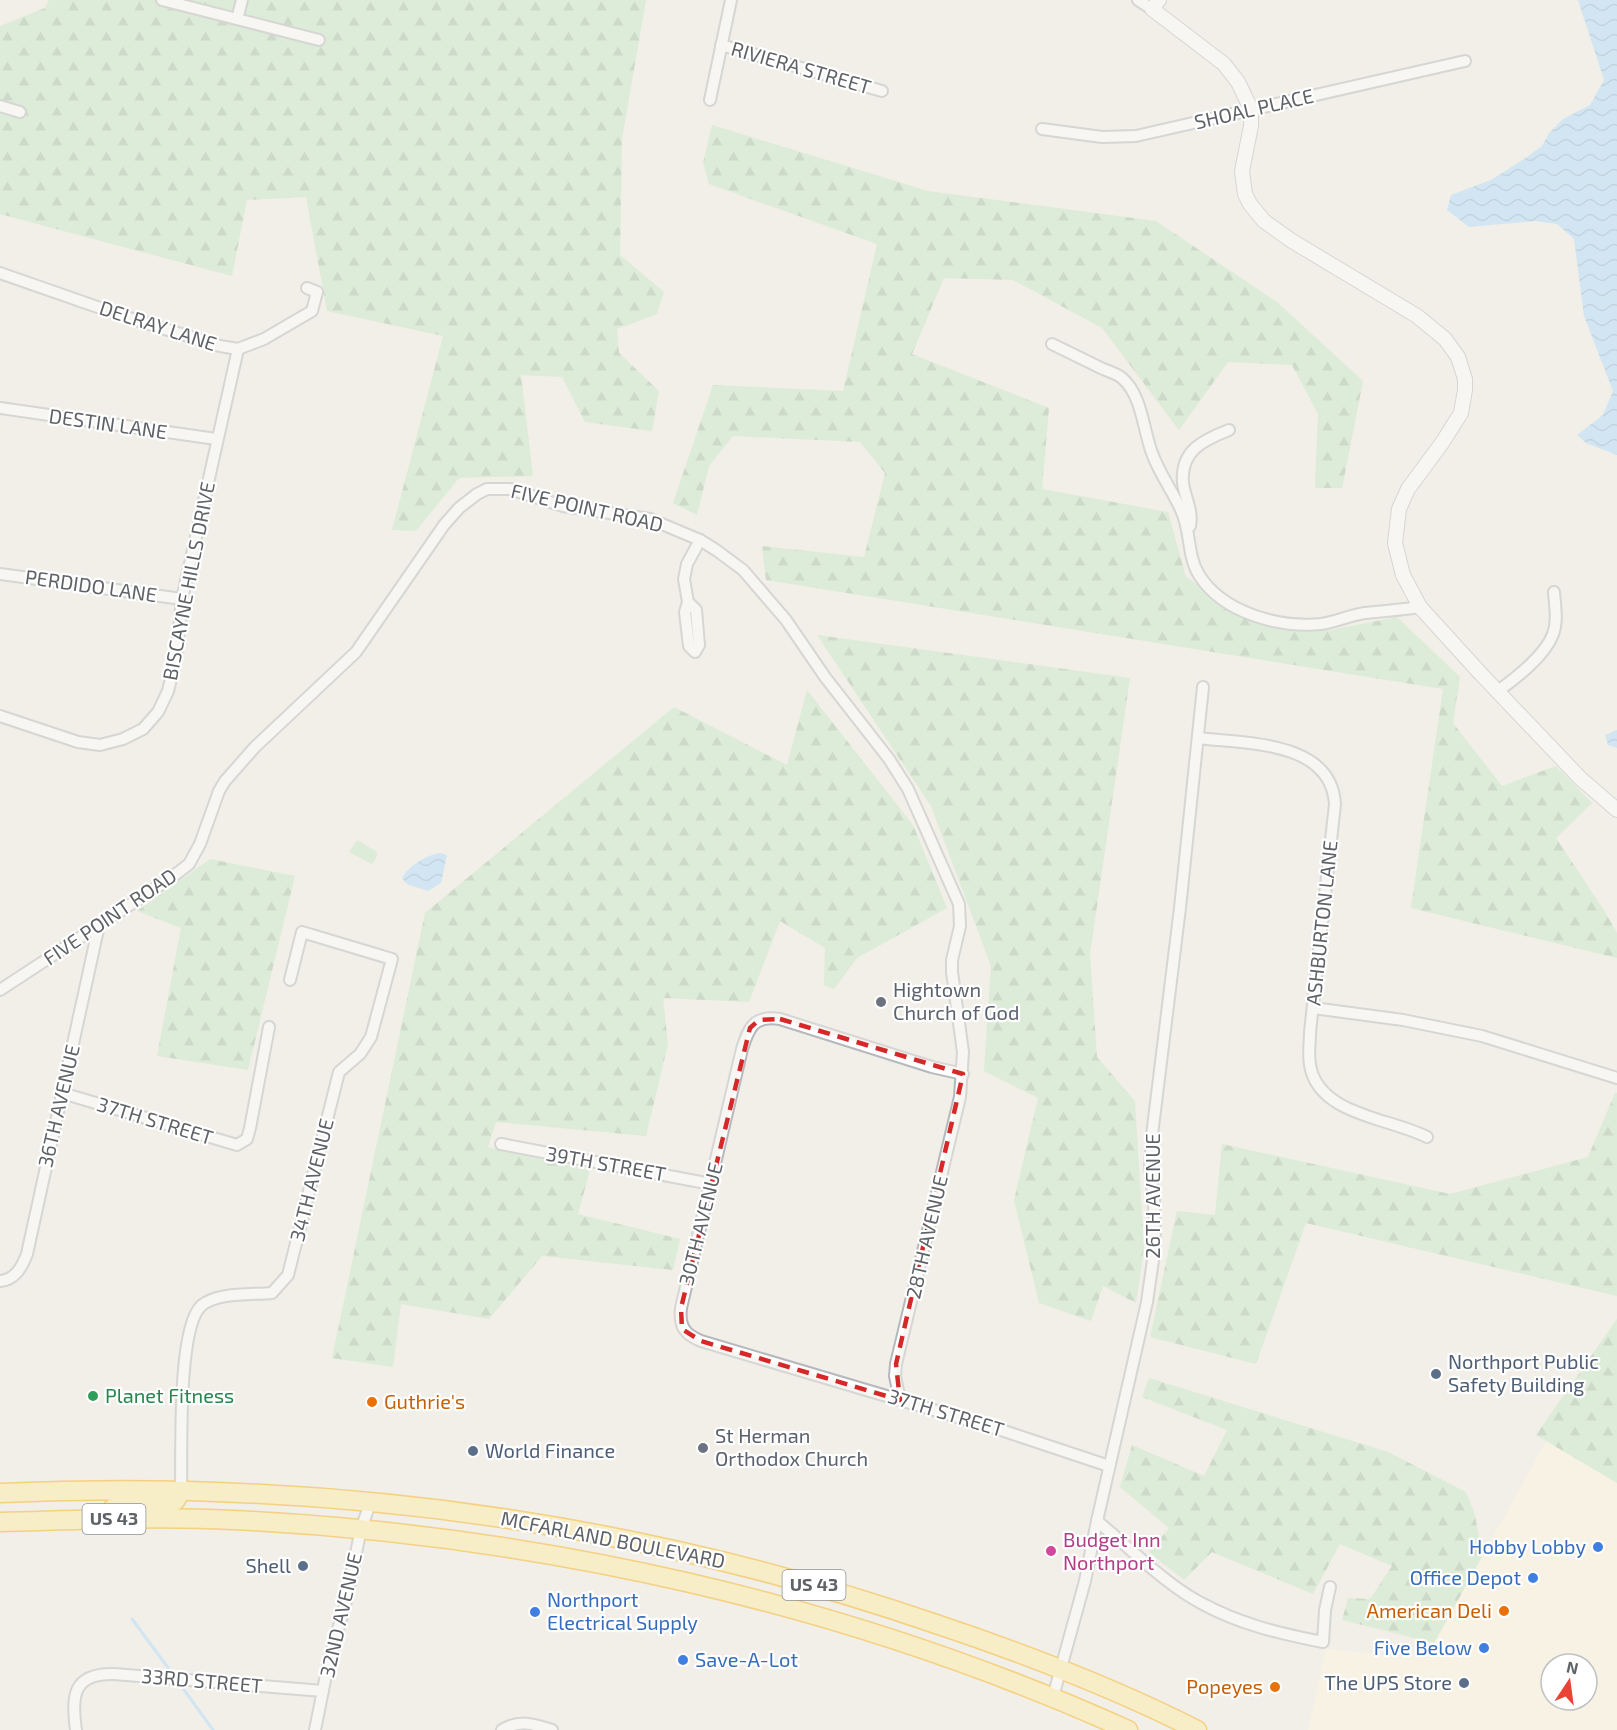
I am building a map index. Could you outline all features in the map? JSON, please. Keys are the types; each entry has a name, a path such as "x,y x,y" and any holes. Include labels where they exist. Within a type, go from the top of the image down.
{"highway":[{"name":"MCFARLAND BOULEVARD","path":"0,1493 102,1490 301,1495 496,1516 573,1529 757,1569 900,1612 996,1644 1197,1730"},
{"path":"88,1520 99,1509 175,1501 181,1491"},
{"name":"MCFARLAND BOULEVARD","path":"0,1522 230,1520 361,1529 522,1550 655,1575 808,1614 916,1647 1053,1697 1128,1730"}],"street":[{"path":"162,0 320,40"},
{"path":"237,19 242,0"},
{"path":"710,100 731,0"},
{"path":"1138,0 1155,4 1224,64 1238,82 1251,110 1251,126 1242,171 1245,194 1264,221 1282,235 1417,316 1444,339 1458,357 1466,390 1461,413 1408,489 1399,509 1395,543 1399,565 1420,607 1580,778 1617,810"},
{"name":"RIVIERA STREET","path":"721,45 882,91"},
{"name":"SHOAL PLACE","path":"1042,129 1102,138 1136,136 1465,61"},
{"path":"0,106 20,112"},
{"name":"DELRAY LANE","path":"0,273 220,346 238,349"},
{"path":"238,349 264,339 312,311 317,292 307,288"},
{"path":"1052,344 1121,377 1135,394 1154,460 1181,510 1188,532 1194,566 1215,593 1234,607 1255,616 1276,621 1311,624 1366,613 1420,607"},
{"name":"BISCAYNE HILLS DRIVE","path":"0,716 67,739 100,745 123,739 143,729 158,712 168,691 176,658 182,599 238,349"},
{"name":"DESTIN LANE","path":"0,408 216,439"},
{"path":"1188,532 1190,510 1183,483 1184,469 1189,455 1199,443 1228,430"},
{"name":"FIVE POINT ROAD","path":"0,990 189,864 200,843 219,791 239,764 356,652 444,525 459,508 487,489 510,489 564,506 650,519 700,540 743,570 786,620 825,677 896,769 908,789 959,904 960,926 952,960 952,972 963,1052 963,1074"},
{"path":"695,655 689,646 692,627 685,612 688,602 684,579 687,564 700,540"},
{"name":"PERDIDO LANE","path":"0,574 182,599"},
{"path":"1498,691 1534,660 1553,634 1556,613 1554,592"},
{"name":"26TH AVENUE","path":"1053,1697 1085,1581 1096,1521 1147,1302 1154,1257 1156,1223 1150,1156 1203,687"},
{"name":"ASHBURTON LANE","path":"1198,738 1286,749 1306,757 1324,772 1334,793 1334,815 1310,1032 1310,1065 1313,1076 1327,1094 1345,1108 1415,1130 1427,1137"},
{"name":"36TH AVENUE","path":"3,1280 16,1274 27,1254 99,924"},
{"name":"34TH AVENUE","path":"181,1491 185,1361 194,1315 201,1306 213,1299 272,1293 288,1275 339,1072 360,1054 371,1037 392,959 302,932 290,980"},
{"path":"1313,1008 1460,1031 1617,1078"},
{"name":"30TH AVENUE","path":"781,1365 690,1337 682,1329 680,1318 742,1049 750,1028 759,1020 770,1017 780,1019 932,1067 963,1074"},
{"name":"37TH STREET","path":"62,1093 237,1145 247,1139 269,1027"},
{"name":"28TH AVENUE","path":"900,1400 895,1376 896,1364 953,1130 963,1074"},
{"name":"39TH STREET","path":"501,1144 711,1184"},
{"name":"37TH STREET","path":"781,1365 1022,1437 1109,1466"},
{"name":"32ND AVENUE","path":"315,1730 329,1660 345,1606 361,1529 371,1501"},
{"path":"1096,1521 1180,1591 1230,1617 1264,1628 1323,1642 1325,1610 1330,1587"},
{"name":"33RD STREET","path":"76,1730 73,1702 76,1691 92,1675 114,1674 323,1691"},
{"path":"502,1730 513,1724 525,1723 552,1730"}],"highlighted area":[{"path":"780,1019 963,1074 896,1364 900,1400 701,1341 682,1329 681,1308 750,1028 759,1020"}],"shaded area":[{"path":"1555,1425 1617,1464 1617,1730 1308,1730 1326,1649 1426,1658"}],"green space":[{"path":"49,0 646,0 622,139 620,255 664,292 657,314 617,329 619,353 659,391 652,431 585,422 562,377 521,375 533,476 459,478 416,531 392,530 443,336 327,311 306,197 247,200 232,276 0,214 0,26 45,8"},
{"path":"712,125 928,191 1156,221 1277,302 1363,381 1342,488 1315,488 1318,414 1292,365 1228,362 1179,430 1102,328 1013,280 944,278 912,354 1049,408 1042,489 1168,512 1186,577 1255,623 1330,630 1397,617 1460,677 1453,723 1502,786 1556,766 1592,803 1556,838 1617,933 1617,958 1411,908 1443,689 766,580 762,546 864,557 885,473 860,442 733,436 709,466 697,515 673,503 713,385 843,391 877,244 709,184 703,163"},
{"path":"817,635 1130,678 1090,954 1097,1057 1135,1101 1144,1249 1136,1303 1103,1286 1091,1321 1039,1303 1014,1200 1038,1098 984,1071 991,966 931,806"},
{"path":"807,690 913,825 947,908 857,958 834,989 824,985 825,948 780,921 749,1002 663,998 668,1044 646,1136 496,1122 488,1147 590,1170 578,1214 680,1239 673,1270 542,1256 489,1319 401,1304 393,1367 332,1358 425,913 674,707 787,765"},
{"path":"357,840 377,852 372,864 349,852"},
{"path":"210,859 295,876 248,1070 157,1056 181,928 137,911"},
{"path":"1615,1093 1617,1093 1617,1296 1306,1223 1256,1364 1150,1337 1177,1211 1215,1215 1222,1144 1450,1194 1588,1157"},
{"path":"1617,1319 1617,1483 1536,1435"},
{"path":"1149,1378 1388,1452 1466,1492 1475,1515 1482,1557 1434,1643 1342,1620 1348,1598 1370,1599 1392,1566 1340,1544 1313,1594 1212,1552 1184,1580 1149,1552 1169,1528 1120,1487 1132,1445 1204,1476 1227,1430 1142,1397"}],"water":[{"path":"1578,0 1617,0 1617,455 1586,443 1577,435 1603,415 1613,391 1584,316 1574,239 1557,224 1535,221 1469,227 1447,210 1451,195 1491,180 1527,157 1542,146 1549,133 1563,119 1590,105 1604,80"},
{"path":"1617,730 1617,748 1608,745 1605,735"},
{"path":"441,853 447,855 441,883 428,891 407,884 402,878 419,861"}],"waterway":[{"path":"132,1619 172,1673"},
{"path":"182,1687 213,1730"}],"place":[{"name":"Hightown Church of God","path":"881,1002"},
{"name":"Northport Public Safety Building","path":"1436,1374"},
{"name":"Planet Fitness","path":"93,1396"},
{"name":"Guthrie's","path":"372,1402"},
{"name":"St Herman Orthodox Church","path":"703,1448"},
{"name":"World Finance","path":"473,1451"},
{"name":"Hobby Lobby","path":"1598,1547"},
{"name":"Budget Inn Northport","path":"1051,1551"},
{"name":"Shell","path":"303,1566"},
{"name":"Office Depot","path":"1533,1578"},
{"name":"American Deli","path":"1504,1611"},
{"name":"Northport Electrical Supply","path":"535,1612"},
{"name":"Five Below","path":"1484,1648"},
{"name":"Save-A-Lot","path":"683,1660"},
{"name":"The UPS Store","path":"1464,1683"},
{"name":"Popeyes","path":"1275,1687"}]}
